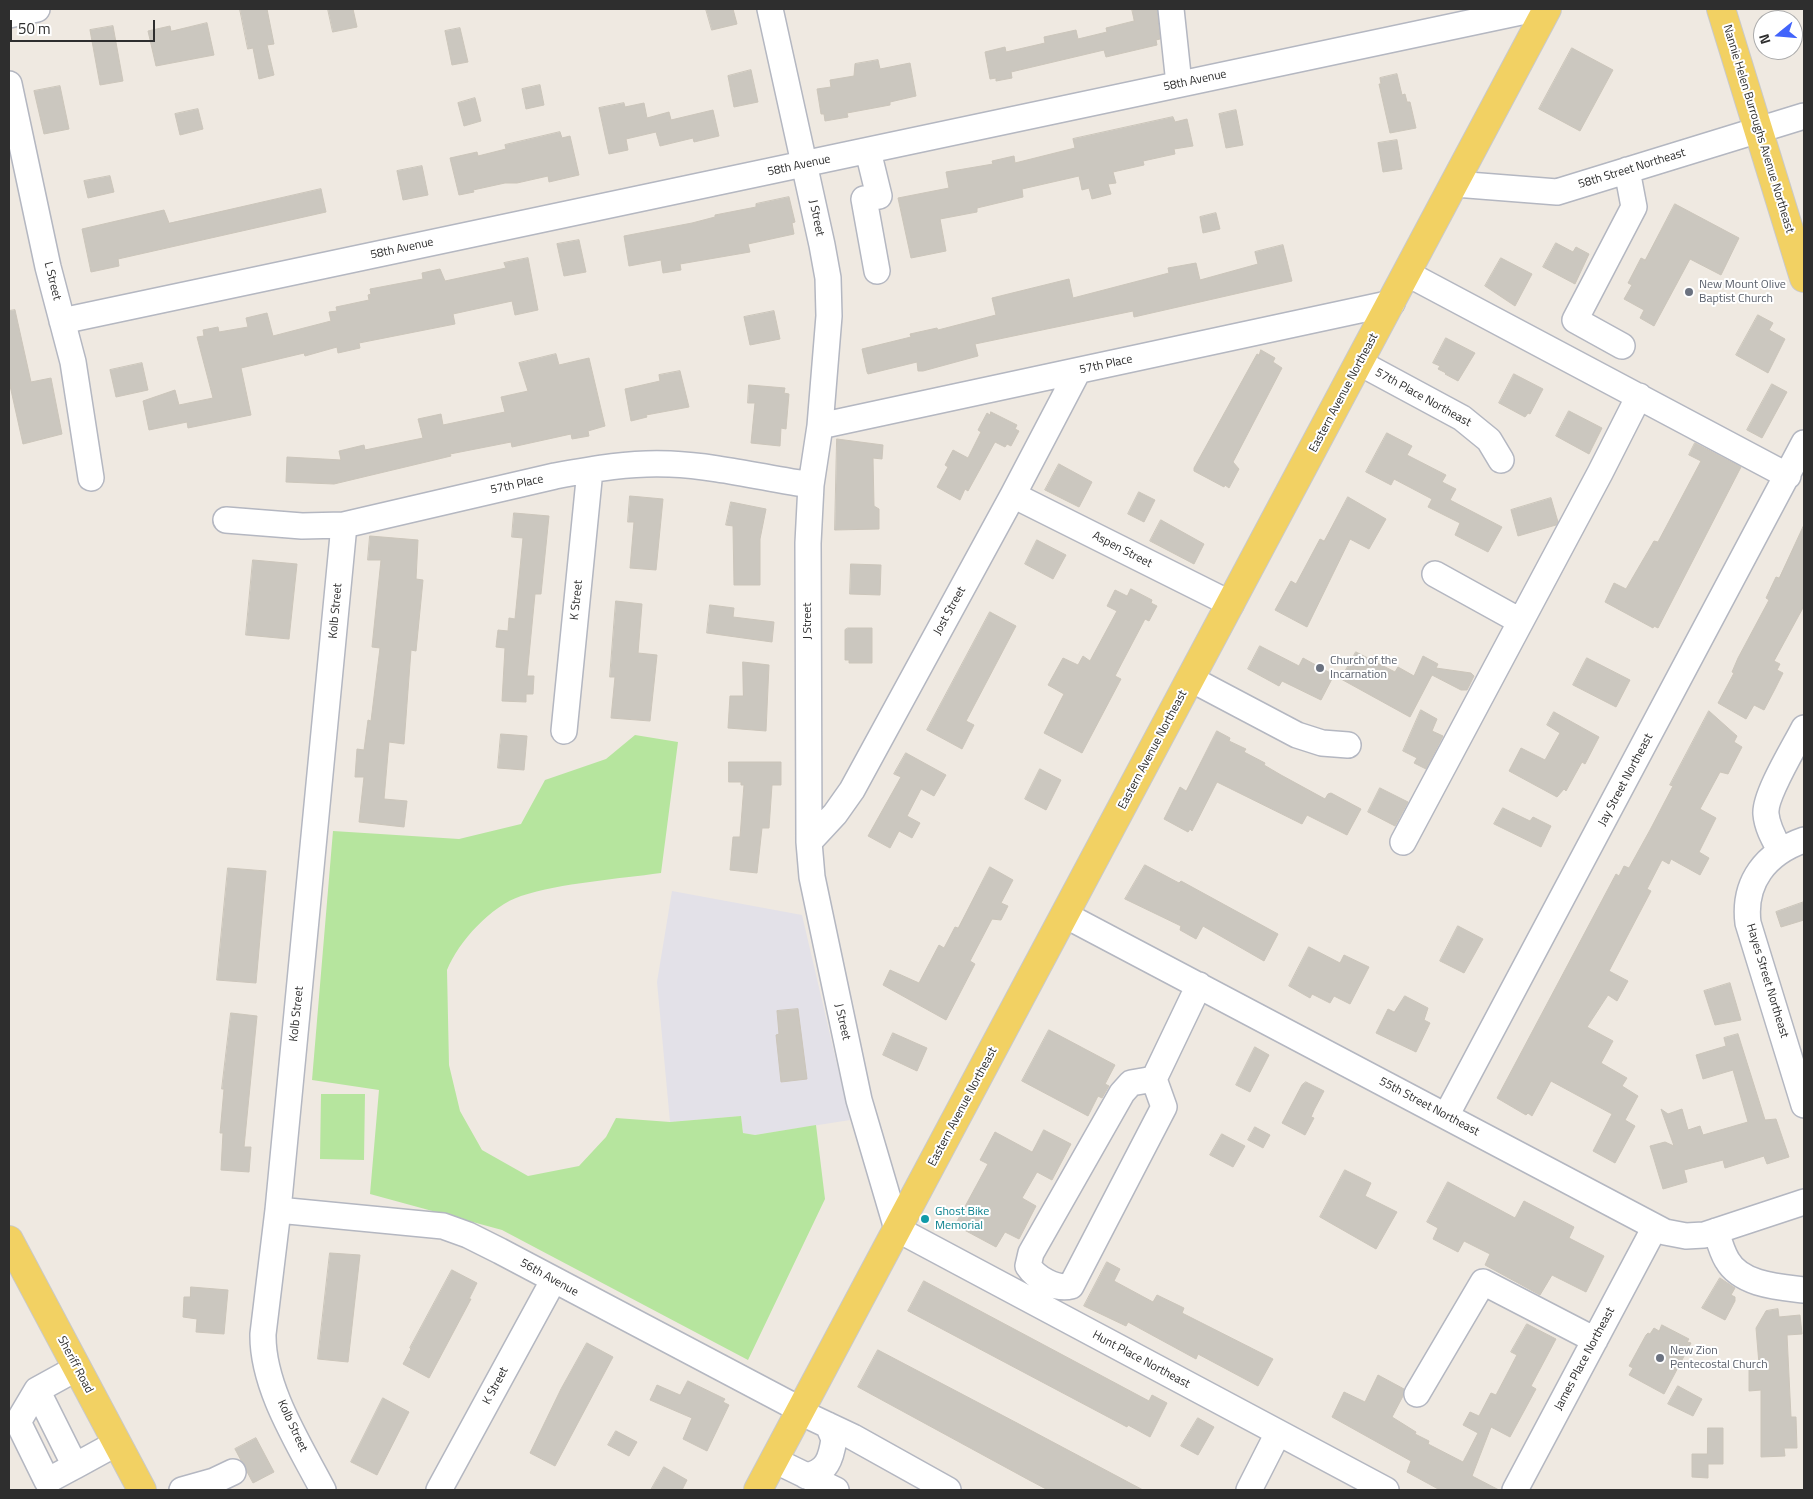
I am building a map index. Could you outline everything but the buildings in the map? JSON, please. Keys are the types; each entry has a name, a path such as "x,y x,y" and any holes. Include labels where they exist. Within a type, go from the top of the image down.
{"main road":[{"name":"Eastern Avenue Northeast","path":"758,1490 1408,274 1547,9"},
{"name":"Nannie Helen Burroughs Avenue Northeast","path":"1721,9 1804,278"},
{"name":"Sheriff Road","path":"13,1258 77,1368 142,1490"}],"street":[{"path":"9,15 37,9"},
{"name":"J Street","path":"770,9 828,278 827,356 820,426 811,485 808,544 810,842 816,906 859,1100 898,1229"},
{"path":"1172,9 1179,84"},
{"name":"58th Avenue","path":"62,321 1535,9"},
{"name":"L Street","path":"9,84 34,207 79,395 91,478"},
{"name":"58th Street Northeast","path":"1455,184 1557,192 1804,116"},
{"path":"868,151 878,196 864,199 877,271"},
{"path":"1622,346 1575,320 1634,207 1627,170"},
{"path":"1408,274 1788,476"},
{"name":"57th Place","path":"820,426 1392,303"},
{"name":"57th Place Northeast","path":"1360,363 1462,418 1488,440 1501,460"},
{"name":"Jost Street","path":"810,842 835,814 852,790 1013,495 1078,371"},
{"path":"1403,842 1600,473 1639,396"},
{"name":"Jay Street Northeast","path":"1446,1116 1804,443"},
{"name":"57th Place","path":"226,520 302,526 344,525 590,470 669,464 811,485"},
{"name":"K Street","path":"564,731 590,470"},
{"name":"Aspen Street","path":"1013,495 1231,604"},
{"name":"Kolb Street","path":"323,1490 280,1403 264,1362 263,1334 278,1210 344,525"},
{"path":"1435,574 1520,621"},
{"path":"1191,679 1297,735 1322,743 1348,744"},
{"path":"1792,845 1769,830 1765,812 1768,797 1804,728"},
{"name":"Hayes Street Northeast","path":"1792,845 1763,865 1753,881 1748,895 1747,912 1748,924 1800,1075 1804,1105"},
{"name":"55th Street Northeast","path":"1065,914 1671,1234 1686,1236 1716,1231 1804,1202"},
{"path":"1154,1079 1131,1082 1122,1093 1031,1253 1028,1266 1034,1276 1064,1288 1071,1286 1164,1108 1154,1079 1199,985"},
{"name":"56th Avenue","path":"278,1210 442,1226 468,1235 948,1490"},
{"name":"James Place Northeast","path":"1515,1490 1655,1227"},
{"name":"Hunt Place Northeast","path":"898,1229 1386,1490"},
{"path":"1716,1231 1726,1260 1737,1271 1770,1286 1804,1290"},
{"name":"K Street","path":"439,1490 553,1281"},
{"path":"1417,1394 1484,1282 1595,1340"},
{"path":"77,1368 37,1390 75,1466 117,1443"},
{"path":"806,1476 820,1473 828,1461 834,1439 828,1425"},
{"path":"1249,1490 1278,1433"},
{"path":"774,1460 836,1490"},
{"path":"182,1490 214,1481 233,1472"}],"shaded area":[{"path":"672,891 802,915 850,1120 755,1135 743,1133 741,1116 670,1122 657,982"}],"green space":[{"path":"635,735 678,742 661,873 572,885 537,892 510,901 488,916 468,936 452,959 447,970 449,1065 460,1111 482,1150 528,1176 579,1166 606,1137 616,1118 670,1122 741,1116 743,1133 755,1135 816,1125 825,1199 748,1360 502,1230 370,1194 379,1090 312,1080 333,831 459,839 521,824 545,780 606,759"},
{"path":"321,1094 365,1094 364,1160 320,1159"}],"place":[{"name":"New Mount Olive Baptist Church","path":"1689,292"},
{"name":"Church of the Incarnation","path":"1320,668"},
{"name":"Ghost Bike Memorial","path":"925,1219"},
{"name":"New Zion Pentecostal Church","path":"1660,1358"}]}
